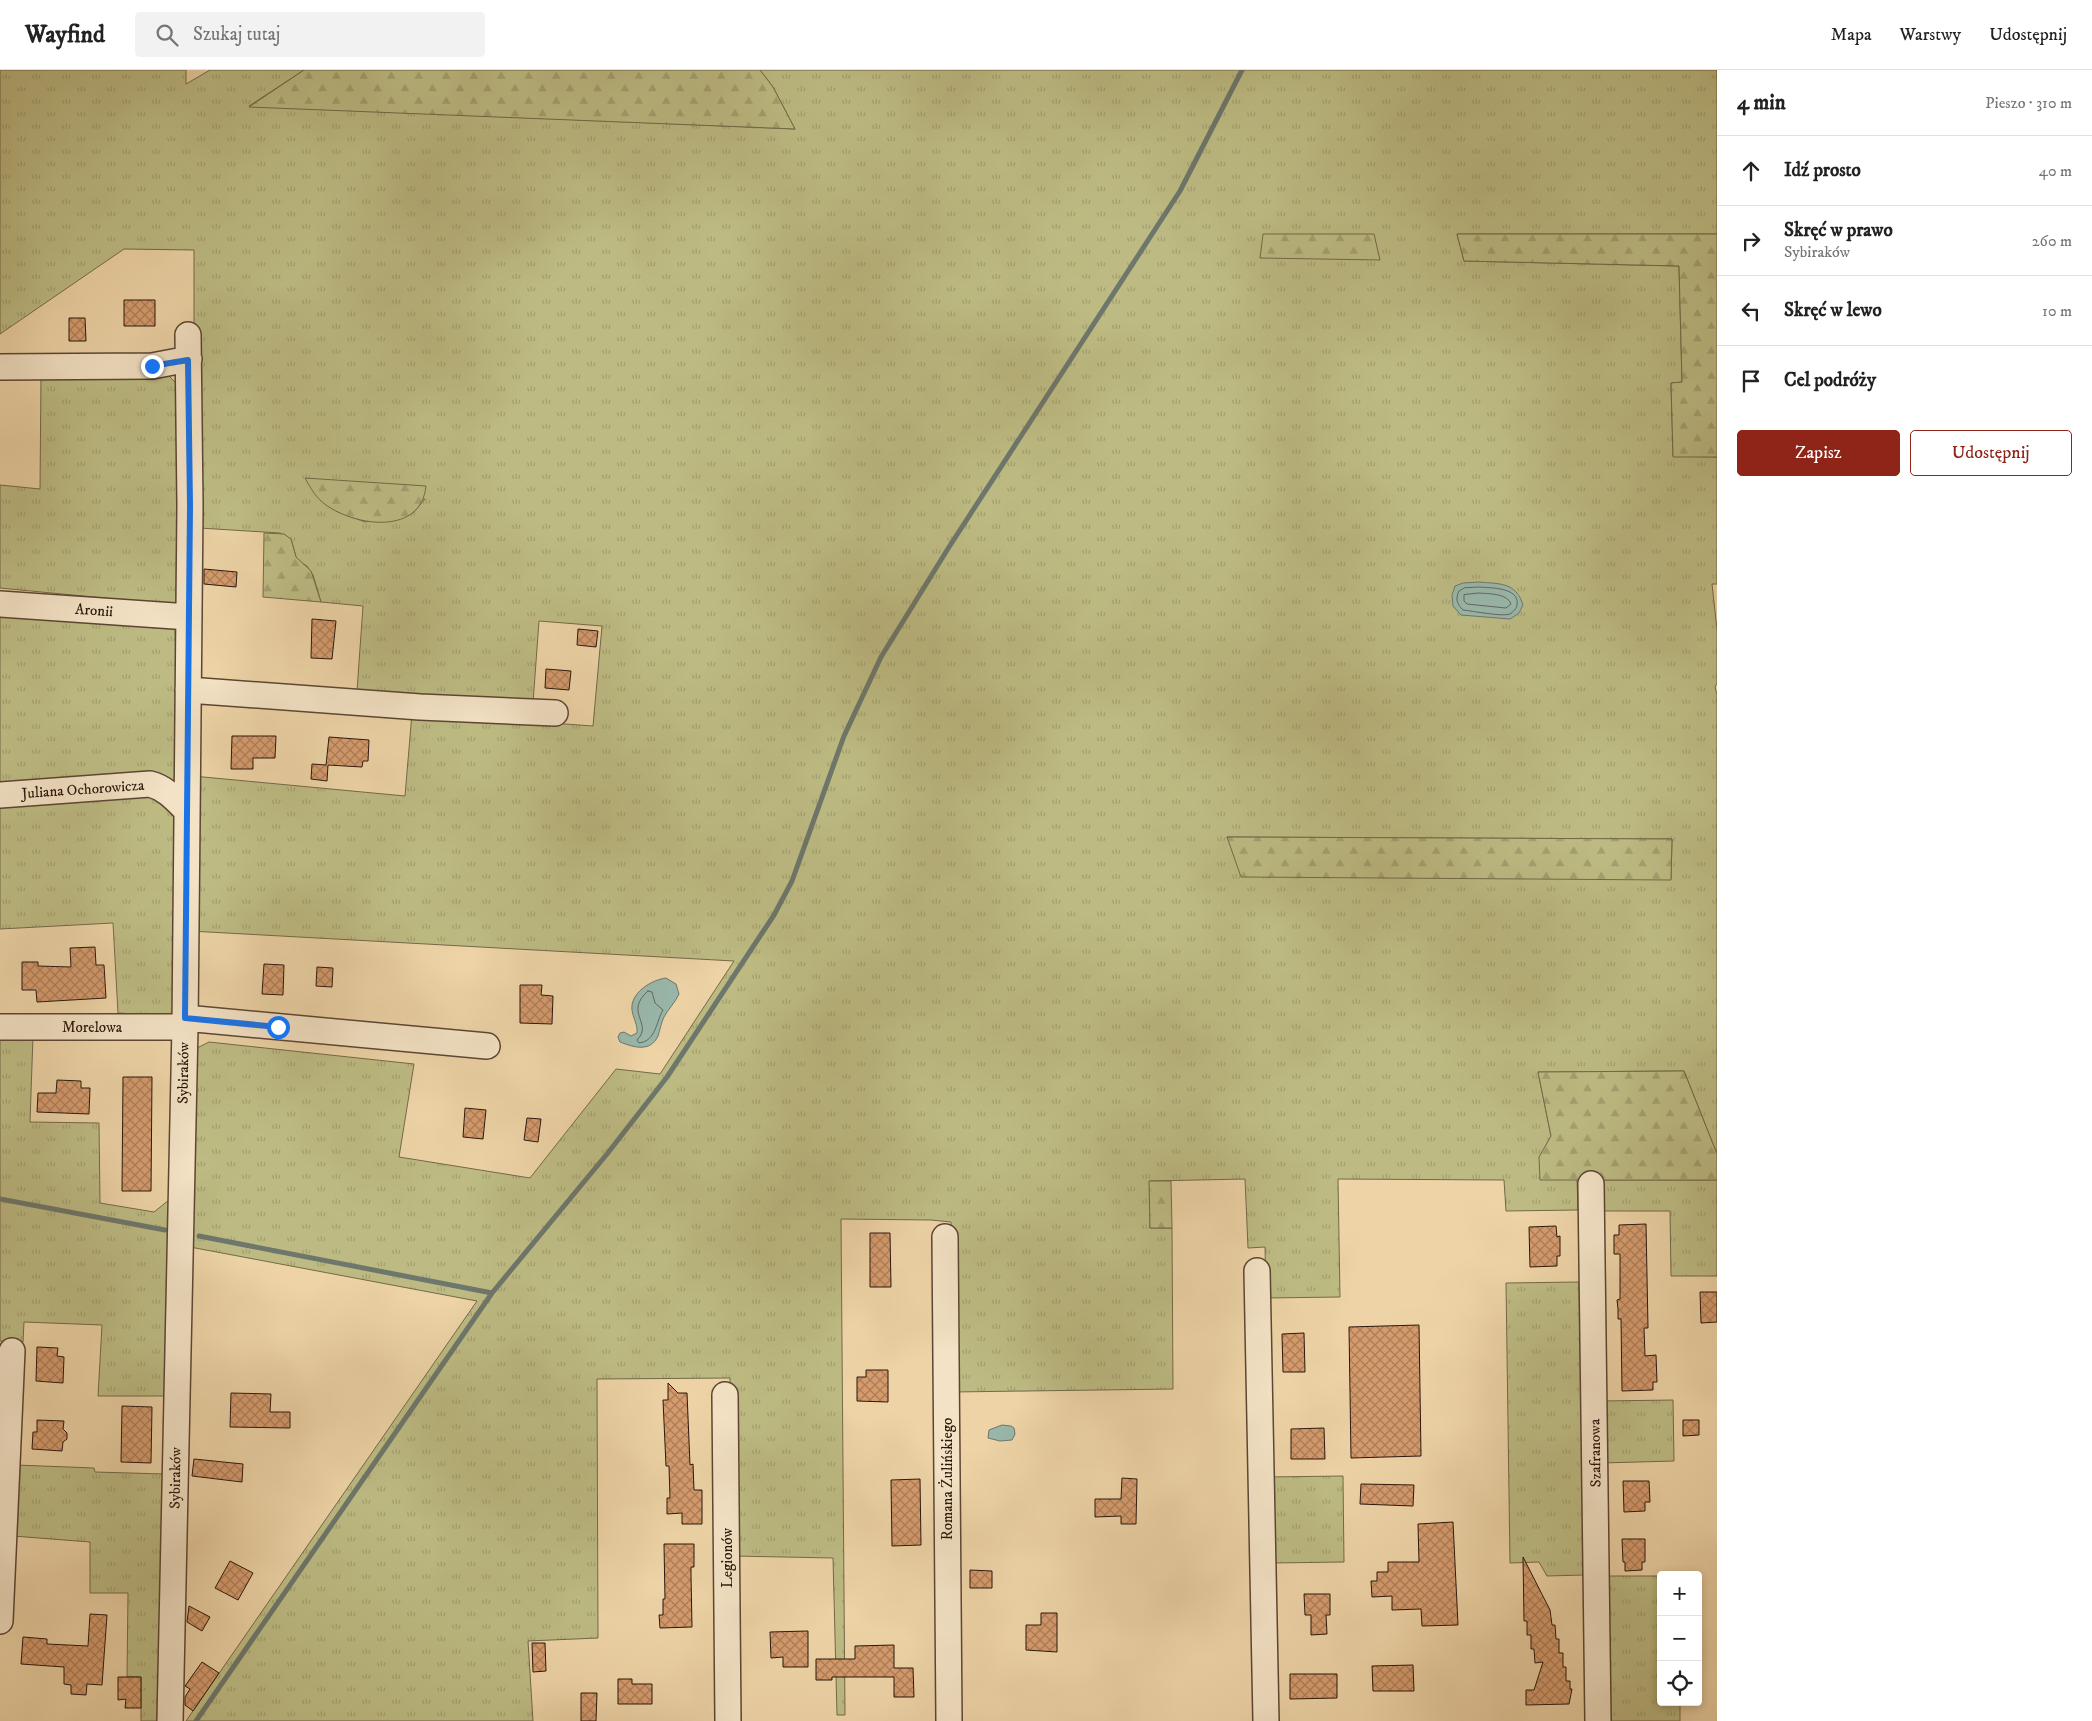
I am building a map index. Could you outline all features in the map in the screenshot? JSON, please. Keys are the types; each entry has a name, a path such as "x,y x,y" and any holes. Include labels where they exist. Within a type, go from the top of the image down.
{"street":[{"name":"Sybiraków","path":"0,367 152,366 188,347 190,506 185,1023 170,1721"},
{"name":"Aronii","path":"0,604 189,617"},
{"path":"188,690 420,707 556,713"},
{"name":"Juliana Ochorowicza","path":"0,795 150,784 169,792 187,811"},
{"name":"Morelowa","path":"0,1027 185,1023 487,1046"},
{"name":"Szafranowa","path":"1591,1184 1598,1721"},
{"name":"Romana Żulińskiego","path":"946,1237 949,1721"},
{"path":"1257,1271 1266,1721"},
{"path":"0,1621 12,1351"},
{"name":"Legionów","path":"725,1395 728,1721"}],"green space":[{"path":"0,70 186,70 186,84 210,70 304,70 249,106 795,129 773,87 760,70 1717,70 1717,234 1457,234 1464,261 1679,266 1682,382 1671,383 1673,456 1717,457 1717,584 1712,584 1717,629 1717,683 1715,687 1717,695 1717,1154 1684,1071 1538,1072 1551,1136 1546,1146 1540,1179 1577,1179 1578,1210 1506,1211 1504,1180 1338,1179 1340,1297 1266,1298 1265,1247 1248,1248 1245,1179 1150,1181 1150,1228 1172,1228 1173,1389 952,1392 951,1222 841,1219 845,1715 837,1715 833,1558 733,1556 730,1378 597,1379 598,1638 528,1641 533,1721 186,1721 477,1301 190,1247 193,1050 209,1042 414,1064 399,1157 530,1178 616,1069 660,1074 734,961 190,931 193,776 405,796 412,713 593,726 602,626 539,621 533,703 357,691 363,606 321,602 313,575 307,566 296,557 291,539 280,533 199,528 194,364 194,250 124,249 0,334","holes":["425,499 413,513 365,522 336,511","1227,838 1672,839 1671,879"]},
{"path":"304,70 760,70 773,87 795,129 249,107"},
{"path":"1263,234 1374,234 1380,260 1260,258"},
{"path":"1457,234 1717,234 1717,457 1673,457 1671,383 1682,382 1679,266 1464,261"},
{"path":"166,373 178,385 176,605 0,588 0,485 40,489 41,376"},
{"path":"305,478 426,486 422,502 413,513 400,519 386,522 370,522 339,513 326,505 312,490"},
{"path":"264,533 284,534 291,539 296,557 311,571 321,602 263,597"},
{"path":"0,614 175,629 180,797 0,788"},
{"path":"150,790 183,817 175,1016 118,1013 113,923 0,929 0,801"},
{"path":"1227,837 1672,839 1671,880 1241,877"},
{"path":"0,1036 33,1036 30,1122 99,1123 100,1203 154,1212 169,1200 165,1396 98,1396 102,1325 24,1322 23,1342 0,1341"},
{"path":"1684,1071 1717,1154 1717,1180 1540,1180 1539,1157 1551,1136 1538,1072"},
{"path":"1598,1180 1717,1180 1717,1276 1671,1276 1670,1211 1597,1211"},
{"path":"1149,1181 1171,1181 1172,1228 1150,1228"},
{"path":"1579,1282 1584,1575 1547,1576 1539,1562 1510,1563 1506,1283"},
{"path":"1673,1400 1674,1461 1602,1463 1602,1401"},
{"path":"16,1465 94,1468 95,1472 164,1474 160,1721 141,1721 141,1677 127,1677 128,1593 90,1593 90,1542 13,1536"},
{"path":"1343,1476 1344,1562 1271,1563 1268,1477"},
{"path":"1603,1576 1657,1576 1657,1706 1680,1706 1680,1721 1608,1721"}],"water":[{"path":"1463,583 1500,584 1512,588 1520,597 1523,605 1519,613 1510,619 1461,615 1453,606 1452,595 1455,586"},
{"path":"666,978 676,984 679,994 667,1011 655,1041 646,1047 630,1046 620,1042 618,1037 620,1033 624,1032 631,1036 637,1033 632,1010 634,998 643,988 654,981"},
{"path":"1002,1425 1014,1428 1015,1434 1012,1440 1000,1441 988,1438 989,1430"}],"building":[{"path":"124,300 155,300 155,326 124,326"},
{"path":"69,318 85,318 86,341 69,341"},
{"path":"204,569 237,572 236,587 204,584"},
{"path":"312,619 336,621 332,659 311,658"},
{"path":"578,629 598,631 596,647 577,645"},
{"path":"546,669 571,671 569,690 545,688"},
{"path":"232,736 276,736 275,758 253,758 253,769 231,769"},
{"path":"329,737 369,740 368,761 363,761 362,767 328,765 327,781 311,779 312,764 326,765"},
{"path":"95,947 96,965 104,965 106,998 37,1002 36,990 22,990 22,962 38,962 38,966 71,967 70,948"},
{"path":"264,964 284,965 283,995 262,994"},
{"path":"317,967 333,968 332,987 316,986"},
{"path":"520,985 542,985 541,995 553,996 552,1024 520,1023"},
{"path":"123,1077 152,1077 151,1191 122,1191"},
{"path":"57,1080 81,1081 81,1088 90,1088 89,1114 37,1112 38,1093 56,1093"},
{"path":"465,1108 486,1110 483,1139 463,1137"},
{"path":"527,1118 541,1119 538,1142 524,1140"},
{"path":"1646,1224 1648,1328 1644,1328 1645,1356 1656,1355 1657,1382 1653,1382 1653,1390 1622,1391 1621,1319 1618,1319 1617,1300 1620,1299 1620,1254 1614,1254 1614,1235 1619,1235 1619,1225"},
{"path":"1556,1226 1557,1237 1560,1236 1560,1256 1557,1256 1557,1266 1530,1267 1529,1227"},
{"path":"870,1233 890,1233 891,1287 870,1287"},
{"path":"1700,1292 1717,1292 1717,1322 1701,1323"},
{"path":"1419,1325 1421,1456 1351,1458 1349,1327"},
{"path":"1304,1333 1305,1372 1283,1372 1282,1334"},
{"path":"37,1347 58,1348 57,1356 64,1357 63,1383 36,1381"},
{"path":"866,1370 888,1370 888,1402 857,1401 857,1377 866,1377"},
{"path":"668,1383 678,1393 687,1393 690,1465 693,1464 694,1490 702,1490 702,1524 682,1524 682,1513 667,1514 667,1498 670,1498 669,1466 666,1466 663,1400 668,1400"},
{"path":"231,1393 271,1394 270,1412 290,1412 290,1428 230,1427"},
{"path":"122,1406 152,1407 151,1463 121,1462"},
{"path":"37,1420 64,1421 63,1429 67,1433 67,1439 63,1442 62,1451 32,1449 33,1432 37,1432"},
{"path":"1683,1420 1699,1420 1699,1435 1683,1436"},
{"path":"1324,1428 1325,1459 1291,1459 1291,1429"},
{"path":"194,1459 243,1464 242,1482 192,1476"},
{"path":"1122,1478 1137,1479 1136,1524 1121,1524 1121,1516 1095,1517 1095,1499 1121,1499"},
{"path":"920,1479 921,1545 892,1546 891,1480"},
{"path":"1623,1481 1649,1481 1650,1502 1645,1502 1645,1511 1624,1512"},
{"path":"1361,1484 1414,1485 1413,1506 1360,1504"},
{"path":"1453,1522 1458,1625 1422,1626 1421,1609 1392,1610 1392,1596 1372,1597 1371,1581 1377,1581 1377,1572 1388,1572 1388,1562 1419,1562 1418,1524"},
{"path":"1622,1539 1645,1539 1645,1562 1642,1562 1642,1570 1625,1571"},
{"path":"664,1544 694,1544 694,1567 691,1567 692,1627 660,1628 659,1615 663,1615 663,1599 665,1599"},
{"path":"1523,1557 1550,1610 1552,1625 1555,1625 1556,1639 1559,1639 1559,1653 1563,1653 1563,1667 1566,1667 1566,1681 1570,1681 1570,1689 1572,1689 1569,1704 1526,1705 1526,1690 1534,1690 1543,1662 1535,1663 1534,1649 1531,1649 1531,1635 1527,1635 1527,1621 1524,1621"},
{"path":"230,1561 253,1573 238,1600 215,1588"},
{"path":"970,1570 992,1571 992,1588 970,1588"},
{"path":"1304,1594 1330,1594 1330,1615 1326,1615 1327,1634 1311,1635 1311,1615 1305,1615"},
{"path":"189,1606 210,1617 202,1631 187,1622"},
{"path":"1041,1613 1057,1613 1057,1652 1026,1650 1026,1625 1041,1625"},
{"path":"90,1614 107,1615 102,1685 87,1684 86,1695 71,1694 71,1685 64,1684 64,1667 21,1664 23,1637 47,1639 47,1644 88,1646"},
{"path":"808,1631 808,1667 783,1667 783,1657 771,1658 770,1632"},
{"path":"532,1643 545,1643 546,1671 533,1672"},
{"path":"894,1645 894,1668 913,1668 914,1697 894,1697 894,1677 832,1677 832,1680 816,1680 816,1659 855,1659 855,1646"},
{"path":"202,1662 219,1673 193,1711 185,1705 185,1697 190,1689 185,1686"},
{"path":"1413,1665 1414,1691 1373,1691 1372,1666"},
{"path":"1290,1674 1337,1674 1337,1698 1290,1699"},
{"path":"118,1677 141,1677 141,1708 125,1708 126,1699 118,1700"},
{"path":"618,1679 632,1679 632,1684 652,1684 652,1704 618,1704"},
{"path":"581,1693 597,1693 596,1721 581,1721"}],"waterway":[{"path":"196,1721 492,1293 607,1154 667,1077 774,915 792,881 844,736 881,657 949,547 1180,191 1242,70"},
{"path":"0,1199 165,1230"},
{"path":"199,1236 492,1293"}],"route":[{"path":"152,366 188,360 190,506 185,1018 278,1027"}]}
